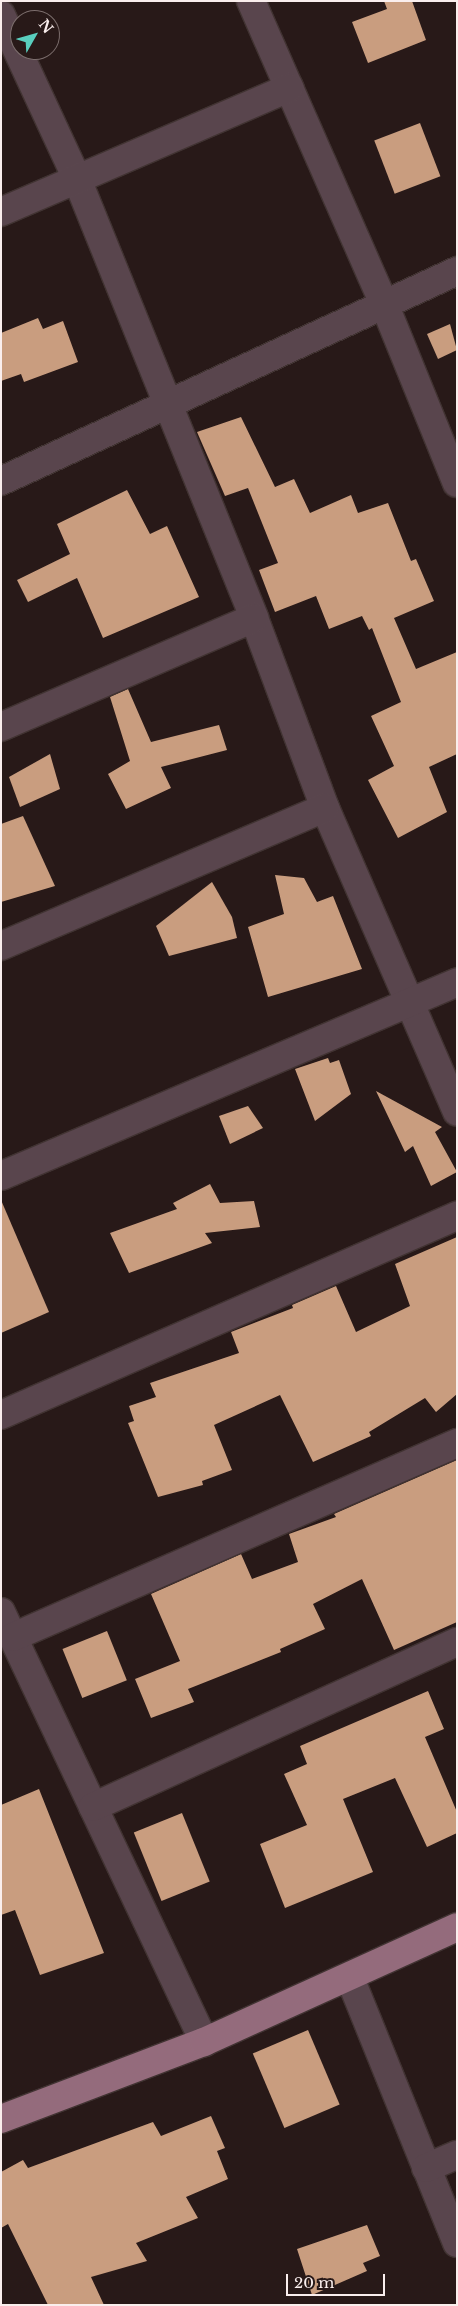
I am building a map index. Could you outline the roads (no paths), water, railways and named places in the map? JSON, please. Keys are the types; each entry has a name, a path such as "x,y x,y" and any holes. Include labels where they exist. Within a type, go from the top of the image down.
{"main road":[{"path":"1,2119 204,2042 350,1978 457,1927"}],"street":[{"path":"251,1 385,306 457,483"},
{"path":"1,15 77,179 254,618 325,808 457,1112"},
{"path":"1,212 289,88"},
{"path":"1,481 166,402 385,306 457,270"},
{"path":"1,727 254,618"},
{"path":"1,946 325,808"},
{"path":"1,1176 409,1000 457,982"},
{"path":"1,1415 457,1216"},
{"path":"13,1637 457,1443"},
{"path":"1,1612 204,2042"},
{"path":"93,1807 457,1642"},
{"path":"350,1978 457,2243"},
{"path":"426,2168 457,2155"}]}
